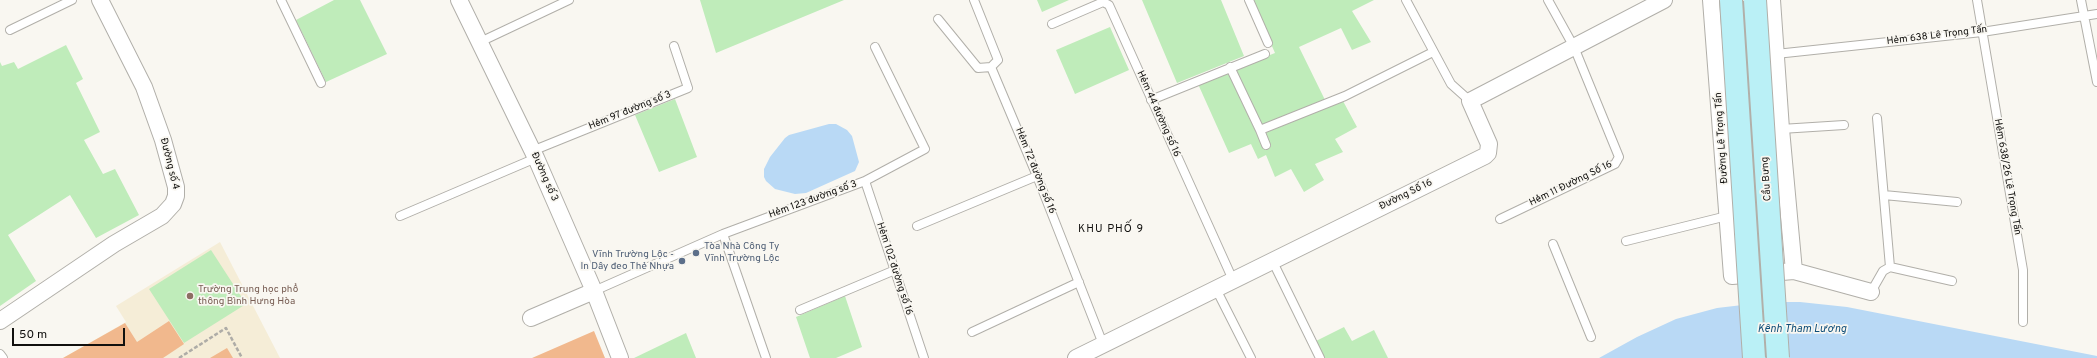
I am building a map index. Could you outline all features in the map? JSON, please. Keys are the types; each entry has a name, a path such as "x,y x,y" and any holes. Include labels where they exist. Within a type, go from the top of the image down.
{"main road":[{"path":"1731,0 1754,358"},
{"name":"Cầu Bưng","path":"1755,0 1778,358"}],"street":[{"name":"Đường số 4","path":"0,321 114,244 162,216 173,204 176,196 176,188 163,140 144,87 100,0"},
{"name":"Đường số 3","path":"459,0 534,154 594,291 620,358"},
{"path":"1470,101 1664,0"},
{"name":"Đường Lê Trọng Tấn","path":"1711,0 1732,276 1794,271"},
{"path":"1772,0 1781,129 1794,271 1871,292"},
{"name":"Đường Số 16","path":"1076,358 1485,156 1490,149 1489,144 1470,101"},
{"path":"531,318 594,291"}],"lane":[{"path":"10,30 72,0"},
{"path":"281,0 321,83"},
{"path":"480,42 569,0"},
{"path":"938,19 978,68 991,67 998,60 974,0"},
{"path":"1249,0 1268,43"},
{"path":"1406,0 1452,86 1470,101"},
{"path":"1548,0 1574,47"},
{"name":"Hẻm 638/26 Lê Trọng Tấn","path":"1977,0 2023,270 2023,322"},
{"path":"2080,0 2097,82"},
{"name":"Hẻm 44 đường số 16","path":"1052,24 1102,2 1106,2 1233,280"},
{"name":"Hẻm 638 Lê Trọng Tấn","path":"1776,54 1982,32 2097,14"},
{"name":"Hẻm 97 đường số 3","path":"534,154 688,88 674,46"},
{"name":"Hẻm 123 đường số 3","path":"594,291 723,234 865,181 925,149 875,47"},
{"name":"Hẻm 11 Đường Số 16","path":"1500,219 1618,161 1619,153 1574,47"},
{"path":"1260,130 1345,96 1433,52"},
{"path":"1151,100 1265,54"},
{"name":"Hẻm 72 đường số 16","path":"991,67 1038,176 1103,344"},
{"path":"1230,67 1266,145"},
{"path":"1877,118 1890,267"},
{"path":"1781,129 1844,125"},
{"path":"400,216 534,154"},
{"path":"917,226 1038,176"},
{"name":"Hẻm 102 đường số 16","path":"865,181 924,358"},
{"path":"1884,194 1957,202"},
{"path":"1626,241 1727,216"},
{"path":"723,234 766,358"},
{"path":"1553,244 1591,338"},
{"path":"1272,260 1320,358"},
{"path":"1871,292 1884,271 1890,267 1952,281"},
{"path":"800,310 895,270"},
{"path":"972,332 1079,282"},
{"path":"1216,289 1251,358"},
{"path":"0,354 3,358"}],"path":[{"path":"179,358 226,328 242,358"}],"shaded area":[{"name":"Trường Trung học phổ thông Bình Hưng Hòa","path":"220,242 280,358 63,358 126,322 116,306"}],"green space":[{"path":"334,0 360,0 387,54 326,82 296,20"},
{"path":"700,0 844,0 716,53"},
{"path":"1037,0 1069,0 1042,12"},
{"path":"1142,0 1221,0 1244,56 1177,83"},
{"path":"1252,0 1374,0 1352,11 1371,42 1352,50 1341,28 1299,47 1325,100 1261,126 1234,69 1275,53"},
{"path":"1110,27 1129,70 1075,94 1056,50"},
{"path":"66,45 83,79 76,83 100,132 84,140 103,174 115,169 139,215 96,238 70,195 8,235 36,281 0,306 0,62 2,66 14,62 18,69"},
{"path":"1228,73 1264,149 1271,146 1265,133 1343,101 1357,127 1335,139 1343,152 1315,164 1324,180 1304,192 1291,169 1275,177 1266,155 1258,159 1251,144 1229,153 1198,84"},
{"path":"675,99 697,157 659,172 635,115"},
{"path":"211,250 246,304 184,343 149,289"},
{"path":"845,296 862,347 836,358 810,358 796,317"},
{"path":"1344,327 1352,341 1374,330 1388,358 1324,358 1316,341"},
{"path":"686,333 696,358 634,358"}],"water":[{"path":"829,124 836,124 847,130 852,136 859,162 855,171 806,193 795,194 775,189 766,181 764,177 764,169 770,157 785,138 789,135"},
{"name":"Kênh Tham Lương","path":"1768,302 1800,302 1847,307 2097,356 2097,358 1599,358 1637,337 1676,319 1717,308"}],"building":[{"path":"169,321 184,344 163,358 63,358 125,323 137,342"},
{"path":"594,331 605,358 532,358"},
{"path":"227,348 233,358 210,358"}],"place":[{"name":"Tòa Nhà Công Ty Vĩnh Trường Lộc","path":"696,253"},
{"name":"Vĩnh Trường Lộc - In Dây đeo Thẻ Nhựa","path":"682,261"},
{"name":"Trường Trung học phổ thông Bình Hưng Hòa","path":"190,296"}],"district":[{"name":"KHU PHỐ 9","path":"1111,230"}]}
